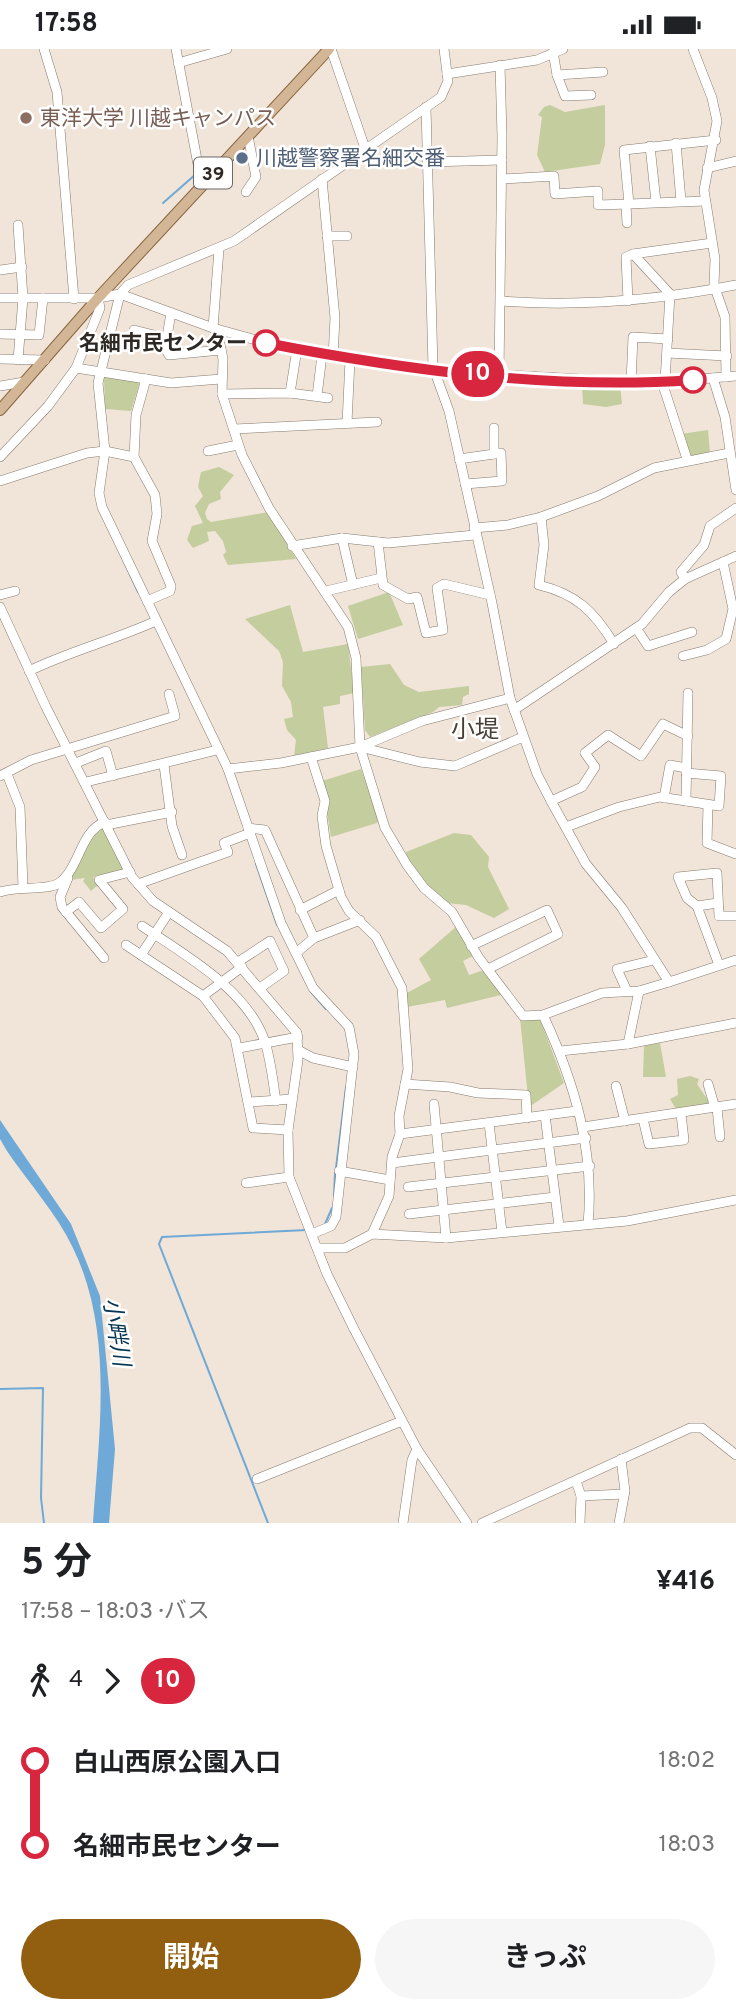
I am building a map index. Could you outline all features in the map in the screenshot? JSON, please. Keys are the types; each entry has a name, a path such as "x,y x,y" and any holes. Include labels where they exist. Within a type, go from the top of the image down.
{"main road":[{"name":"39","path":"0,410 98,298 330,49"}],"street":[{"path":"44,49 57,92 74,299"},
{"path":"176,49 199,170 205,181"},
{"path":"178,63 227,49"},
{"path":"330,49 365,148"},
{"path":"312,1234 331,1226 336,1217 353,1038 349,1027 317,993 281,923 228,769 217,750 209,724 102,507 99,493 105,451 98,371 120,294 128,285 219,249 445,93 447,74 444,49"},
{"path":"447,74 537,59 563,49"},
{"path":"0,306 0,298 74,299 120,294 215,329 350,360 435,371 631,382 731,377 725,317 716,289 705,201 707,168 716,140 712,98 694,49"},
{"path":"553,52 557,75 566,97 592,95"},
{"path":"499,65 502,160 499,375"},
{"path":"557,75 603,72"},
{"path":"426,107 435,371 449,411 510,698 523,737 551,801 586,864 622,908 669,982"},
{"path":"246,192 256,177 248,136"},
{"path":"627,223 624,150 716,140"},
{"path":"676,143 681,201"},
{"path":"650,146 656,202"},
{"path":"428,162 502,160"},
{"path":"707,168 736,161"},
{"path":"502,179 554,176 555,194 597,191 598,205 705,201"},
{"path":"322,179 335,318 333,357"},
{"path":"18,225 23,298 18,360"},
{"path":"327,236 347,236"},
{"path":"628,301 626,257 712,243"},
{"path":"219,249 215,329 221,350 222,394 238,445 251,476 292,546 344,617 356,658 360,747 391,840 424,888 452,912 471,947 523,1016 542,1015 602,993 639,991 736,960"},
{"path":"633,254 670,298 664,382 687,460"},
{"path":"0,269 22,267"},
{"path":"501,301 537,304 628,301 670,298 736,285"},
{"path":"0,334 39,335 43,298"},
{"path":"0,457 48,406 76,368 100,308 98,298"},
{"path":"171,313 165,348 169,355 221,350"},
{"path":"109,339 131,341 134,330 154,335"},
{"path":"631,382 633,337 668,339"},
{"path":"290,393 297,349"},
{"path":"667,353 727,356"},
{"path":"317,396 322,355"},
{"path":"0,359 45,360"},
{"path":"347,423 350,360"},
{"path":"76,368 171,383 221,379"},
{"path":"713,378 725,417 736,490"},
{"path":"146,379 135,415 134,457 155,495 158,514 152,541 171,586 170,591 147,601"},
{"path":"0,386 24,382"},
{"path":"222,394 290,393 328,398"},
{"path":"234,429 377,422"},
{"path":"494,428 494,454"},
{"path":"208,450 238,445"},
{"path":"0,481 88,453 105,451 134,457"},
{"path":"459,460 501,453 502,481 465,484"},
{"path":"292,546 342,538 378,542 508,525 541,517 598,496 654,468 729,453"},
{"path":"685,579 681,572 704,545 710,526 736,508"},
{"path":"541,517 544,545 539,585 575,598 605,630 614,644"},
{"path":"342,538 353,585"},
{"path":"378,542 383,585 408,599 417,597 426,633 443,630 437,588 444,584 490,595"},
{"path":"514,710 636,628 685,579 736,557"},
{"path":"684,656 707,650 726,639 733,609 723,562"},
{"path":"326,591 382,578"},
{"path":"0,595 15,590"},
{"path":"0,607 4,626 138,884 153,901 227,951 298,1037 288,1130 289,1177 348,1318 417,1449 467,1523"},
{"path":"29,671 73,651 127,634 156,621"},
{"path":"636,628 648,646 692,632"},
{"path":"685,800 688,693"},
{"path":"23,887 20,807 4,775 31,760 175,716 169,694"},
{"path":"228,769 360,747 422,722 510,698"},
{"path":"551,801 582,787 595,767 585,753 608,736 641,756 663,723 688,736"},
{"path":"360,747 420,762 455,766 523,737"},
{"path":"86,782 217,750"},
{"path":"76,764 106,751 113,776"},
{"path":"311,757 325,801 322,816 326,846 339,890 349,911 376,937 402,988 408,1069 389,1196 372,1234"},
{"path":"164,765 173,826 182,855"},
{"path":"566,827 619,807 664,798 719,806 721,776 686,771 670,765 664,798"},
{"path":"708,805 707,843 736,854"},
{"path":"104,958 66,912 60,897 72,870 92,832 106,823 172,812"},
{"path":"138,884 228,852 224,843 249,830 265,830 314,938"},
{"path":"0,892 55,885 72,870"},
{"path":"66,912 79,902 101,928 123,909 99,880 130,872"},
{"path":"719,965 697,906 687,898 678,877 717,873 719,916 736,916"},
{"path":"300,910 339,890"},
{"path":"697,906 718,903"},
{"path":"471,947 547,910 558,934 488,969"},
{"path":"141,955 169,912"},
{"path":"296,953 314,938 360,920"},
{"path":"142,926 223,982 256,1024 265,1043 276,1101"},
{"path":"203,996 270,941 284,971 260,988"},
{"path":"126,945 203,996 239,1048 255,1130 288,1130"},
{"path":"627,991 617,969 654,960"},
{"path":"628,1044 639,991"},
{"path":"542,1015 560,1051 586,1138 590,1166 588,1224"},
{"path":"560,1051 628,1044 736,1023"},
{"path":"239,1048 298,1037"},
{"path":"298,1050 313,1058 350,1067"},
{"path":"405,1084 450,1087 478,1093 526,1095 527,1118"},
{"path":"708,1084 716,1108 720,1137"},
{"path":"616,1086 625,1121"},
{"path":"250,1102 292,1099"},
{"path":"434,1104 446,1238"},
{"path":"583,1127 736,1104"},
{"path":"400,1134 578,1111"},
{"path":"643,1119 649,1144 684,1140 681,1114"},
{"path":"545,1115 559,1226"},
{"path":"489,1123 502,1232"},
{"path":"392,1163 586,1138"},
{"path":"408,1187 590,1166"},
{"path":"339,1171 390,1179"},
{"path":"246,1183 289,1177"},
{"path":"409,1214 555,1197"},
{"path":"317,1248 345,1248 372,1234 446,1238 626,1221 736,1200"},
{"path":"257,1479 402,1421"},
{"path":"482,1523 695,1427 736,1455"},
{"path":"403,1523 412,1460 417,1449"},
{"path":"619,1523 624,1494 621,1459"},
{"path":"576,1481 581,1496 579,1523"},
{"path":"581,1496 624,1494"}],"green space":[{"path":"550,105 565,112 605,105 605,145 600,164 545,172 537,155 542,117 538,115 544,107"},
{"path":"104,376 137,378 139,385 131,411 105,409"},
{"path":"582,384 620,385 622,404 606,407 583,404"},
{"path":"708,430 710,453 688,457 681,434"},
{"path":"219,467 234,475 220,492 221,499 209,504 205,513 207,519 211,522 269,512 296,559 228,565 223,555 226,552 223,541 215,531 207,532 209,541 193,548 187,540 192,526 203,523 195,506 203,496 198,487 201,472"},
{"path":"389,592 403,625 358,639 348,606"},
{"path":"290,605 303,652 348,644 354,693 340,696 340,704 323,707 328,748 294,756 296,740 287,730 284,719 293,717 291,702 282,686 283,662 279,651 245,619"},
{"path":"390,664 404,685 419,692 469,686 469,694 463,697 462,705 439,707 433,712 370,737 365,730 361,667"},
{"path":"361,769 379,819 377,823 331,837 322,781"},
{"path":"103,827 124,871 93,877 99,884 91,891 83,881 85,878 70,880 87,844"},
{"path":"454,833 471,835 489,857 488,867 509,909 494,918 466,905 446,903 431,889 407,857 406,852"},
{"path":"457,926 473,956 463,961 469,975 484,970 505,994 447,1008 445,1000 407,1007 405,994 431,980 419,959"},
{"path":"520,1018 540,1019 564,1083 529,1107"},
{"path":"660,1043 666,1077 643,1077 644,1046"},
{"path":"690,1076 699,1079 697,1084 712,1106 677,1111 670,1099 678,1095 677,1079"}],"water":[{"path":"0,1120 71,1224 100,1296 115,1449 109,1523 93,1523 101,1383 99,1348 86,1280 59,1223 0,1139"}],"waterway":[{"path":"163,203 196,174"},
{"path":"117,546 138,592"},
{"path":"256,864 277,925"},
{"path":"312,993 326,1009"},
{"path":"336,1168 346,1087"},
{"path":"334,1196 335,1173"},
{"path":"325,1224 332,1208"},
{"path":"268,1523 159,1244 162,1237 307,1230"},
{"path":"0,1389 43,1388 41,1498 44,1523"}],"bus line":[{"name":"10","path":"266,343 350,360 435,371 652,383 693,380"}],"place":[{"name":"東洋大学 川越キャンパス","path":"26,118"},
{"name":"川越警察署名細交番","path":"242,158"},
{"name":"名細市民センター","path":"266,343"}],"district":[{"name":"小堤","path":"475,729"}],"water label":[{"name":"小畔川","path":"117,1332"}]}
